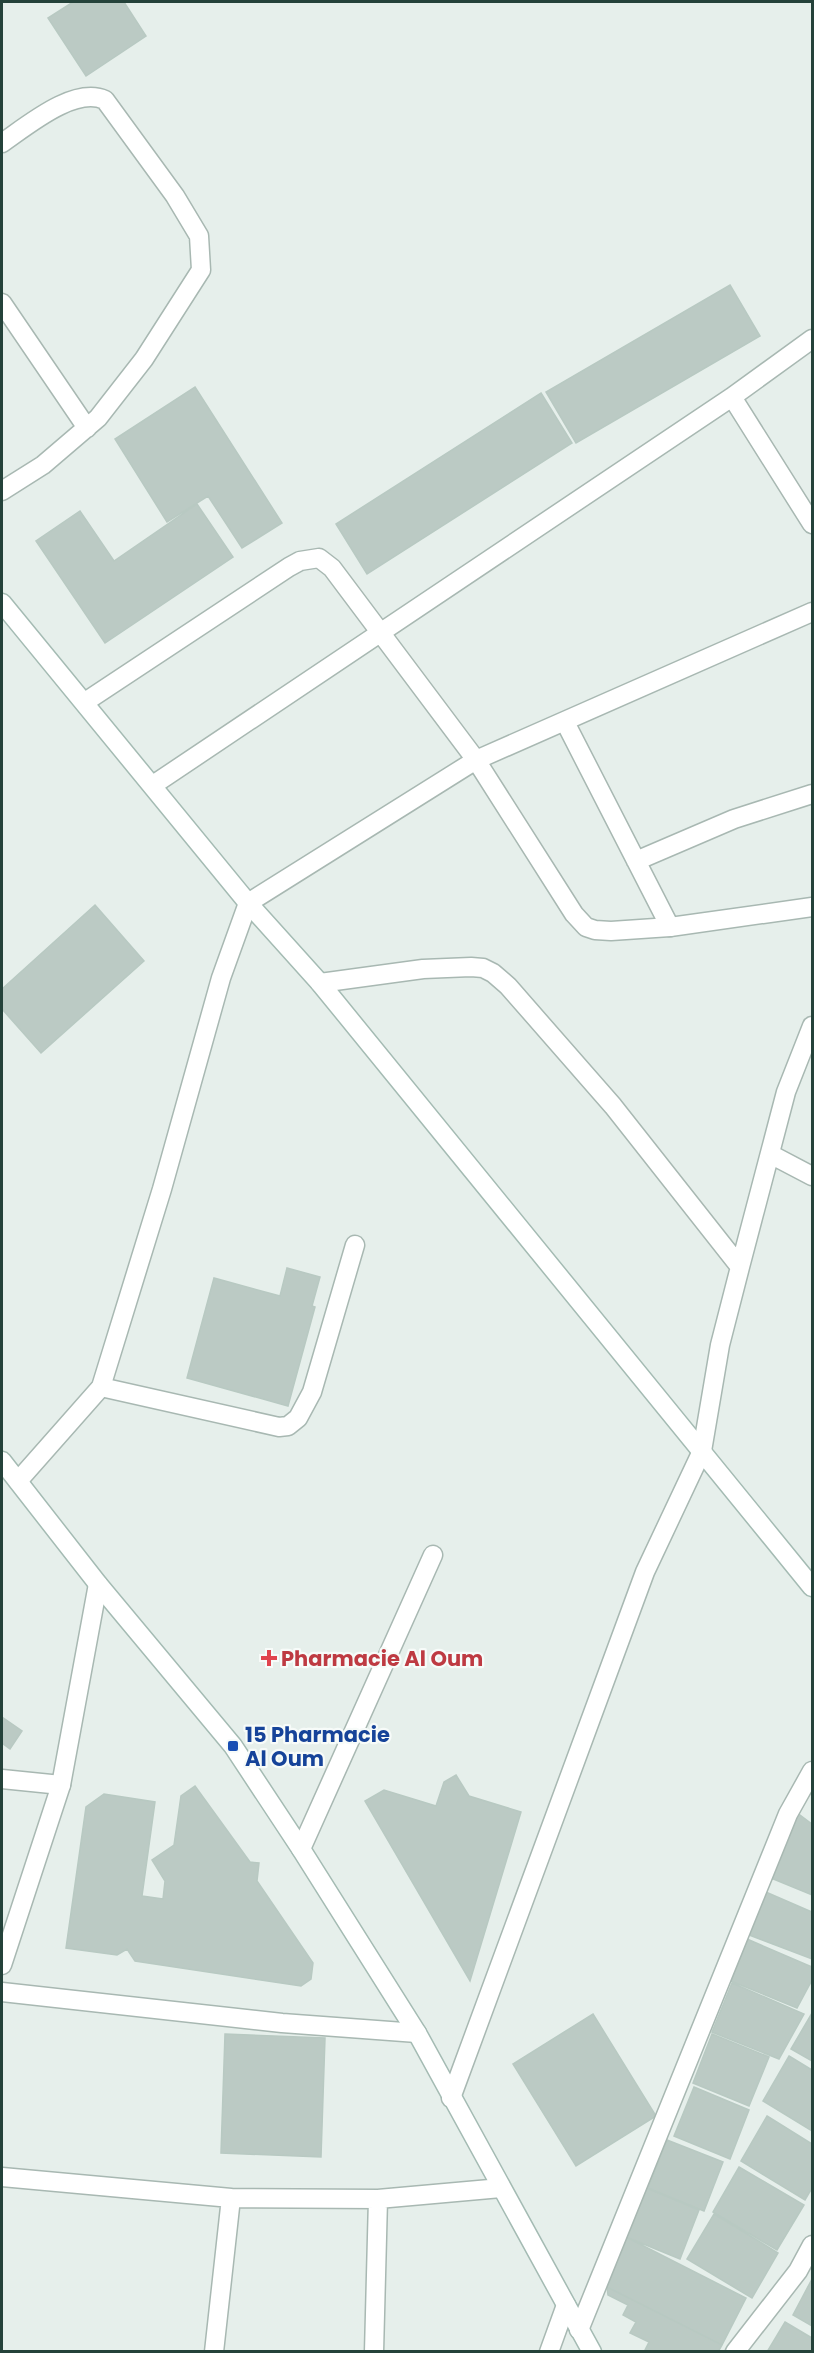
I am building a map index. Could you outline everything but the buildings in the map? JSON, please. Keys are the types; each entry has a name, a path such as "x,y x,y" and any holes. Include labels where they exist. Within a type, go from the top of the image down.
{"street":[{"path":"2,143 60,106 83,96 98,96 105,100 175,196 199,236 201,270 191,289 123,388 98,418 43,465 3,488"},
{"path":"2,303 87,428"},
{"path":"153,785 732,397 813,339"},
{"path":"732,397 813,524"},
{"path":"85,702 289,567 304,560 319,558 324,561 380,633 476,760 581,922 595,930 611,931 670,927 813,907"},
{"path":"2,603 248,903 320,983 813,1587"},
{"path":"18,1481 100,1387 162,1189 221,978 248,903 476,760 813,612"},
{"path":"565,722 670,927"},
{"path":"636,861 734,819 813,794"},
{"path":"320,983 423,969 471,967 483,968 493,973 508,986 613,1106 740,1267"},
{"path":"451,2098 645,1572 702,1451 720,1345 740,1267 786,1092 813,1026"},
{"path":"770,1154 813,1176"},
{"path":"100,1387 279,1427 288,1426 298,1418 312,1392 355,1245"},
{"path":"2,1461 99,1584 233,1746 417,2033 592,2352"},
{"path":"301,1849 434,1555"},
{"path":"2,1965 61,1785 99,1584"},
{"path":"579,2330 788,1814 813,1772"},
{"path":"2,1779 61,1785"},
{"path":"2,1992 282,2023 417,2033"},
{"path":"2,2177 231,2198 378,2199 501,2188"},
{"path":"214,2352 231,2198"},
{"path":"374,2352 378,2199"},
{"path":"735,2352 798,2271 813,2245"},
{"path":"549,2352 566,2305"}],"place":[{"name":"Pharmacie Al Oum","path":"269,1658"},
{"name":"15 Pharmacie Al Oum","path":"233,1746"}]}
